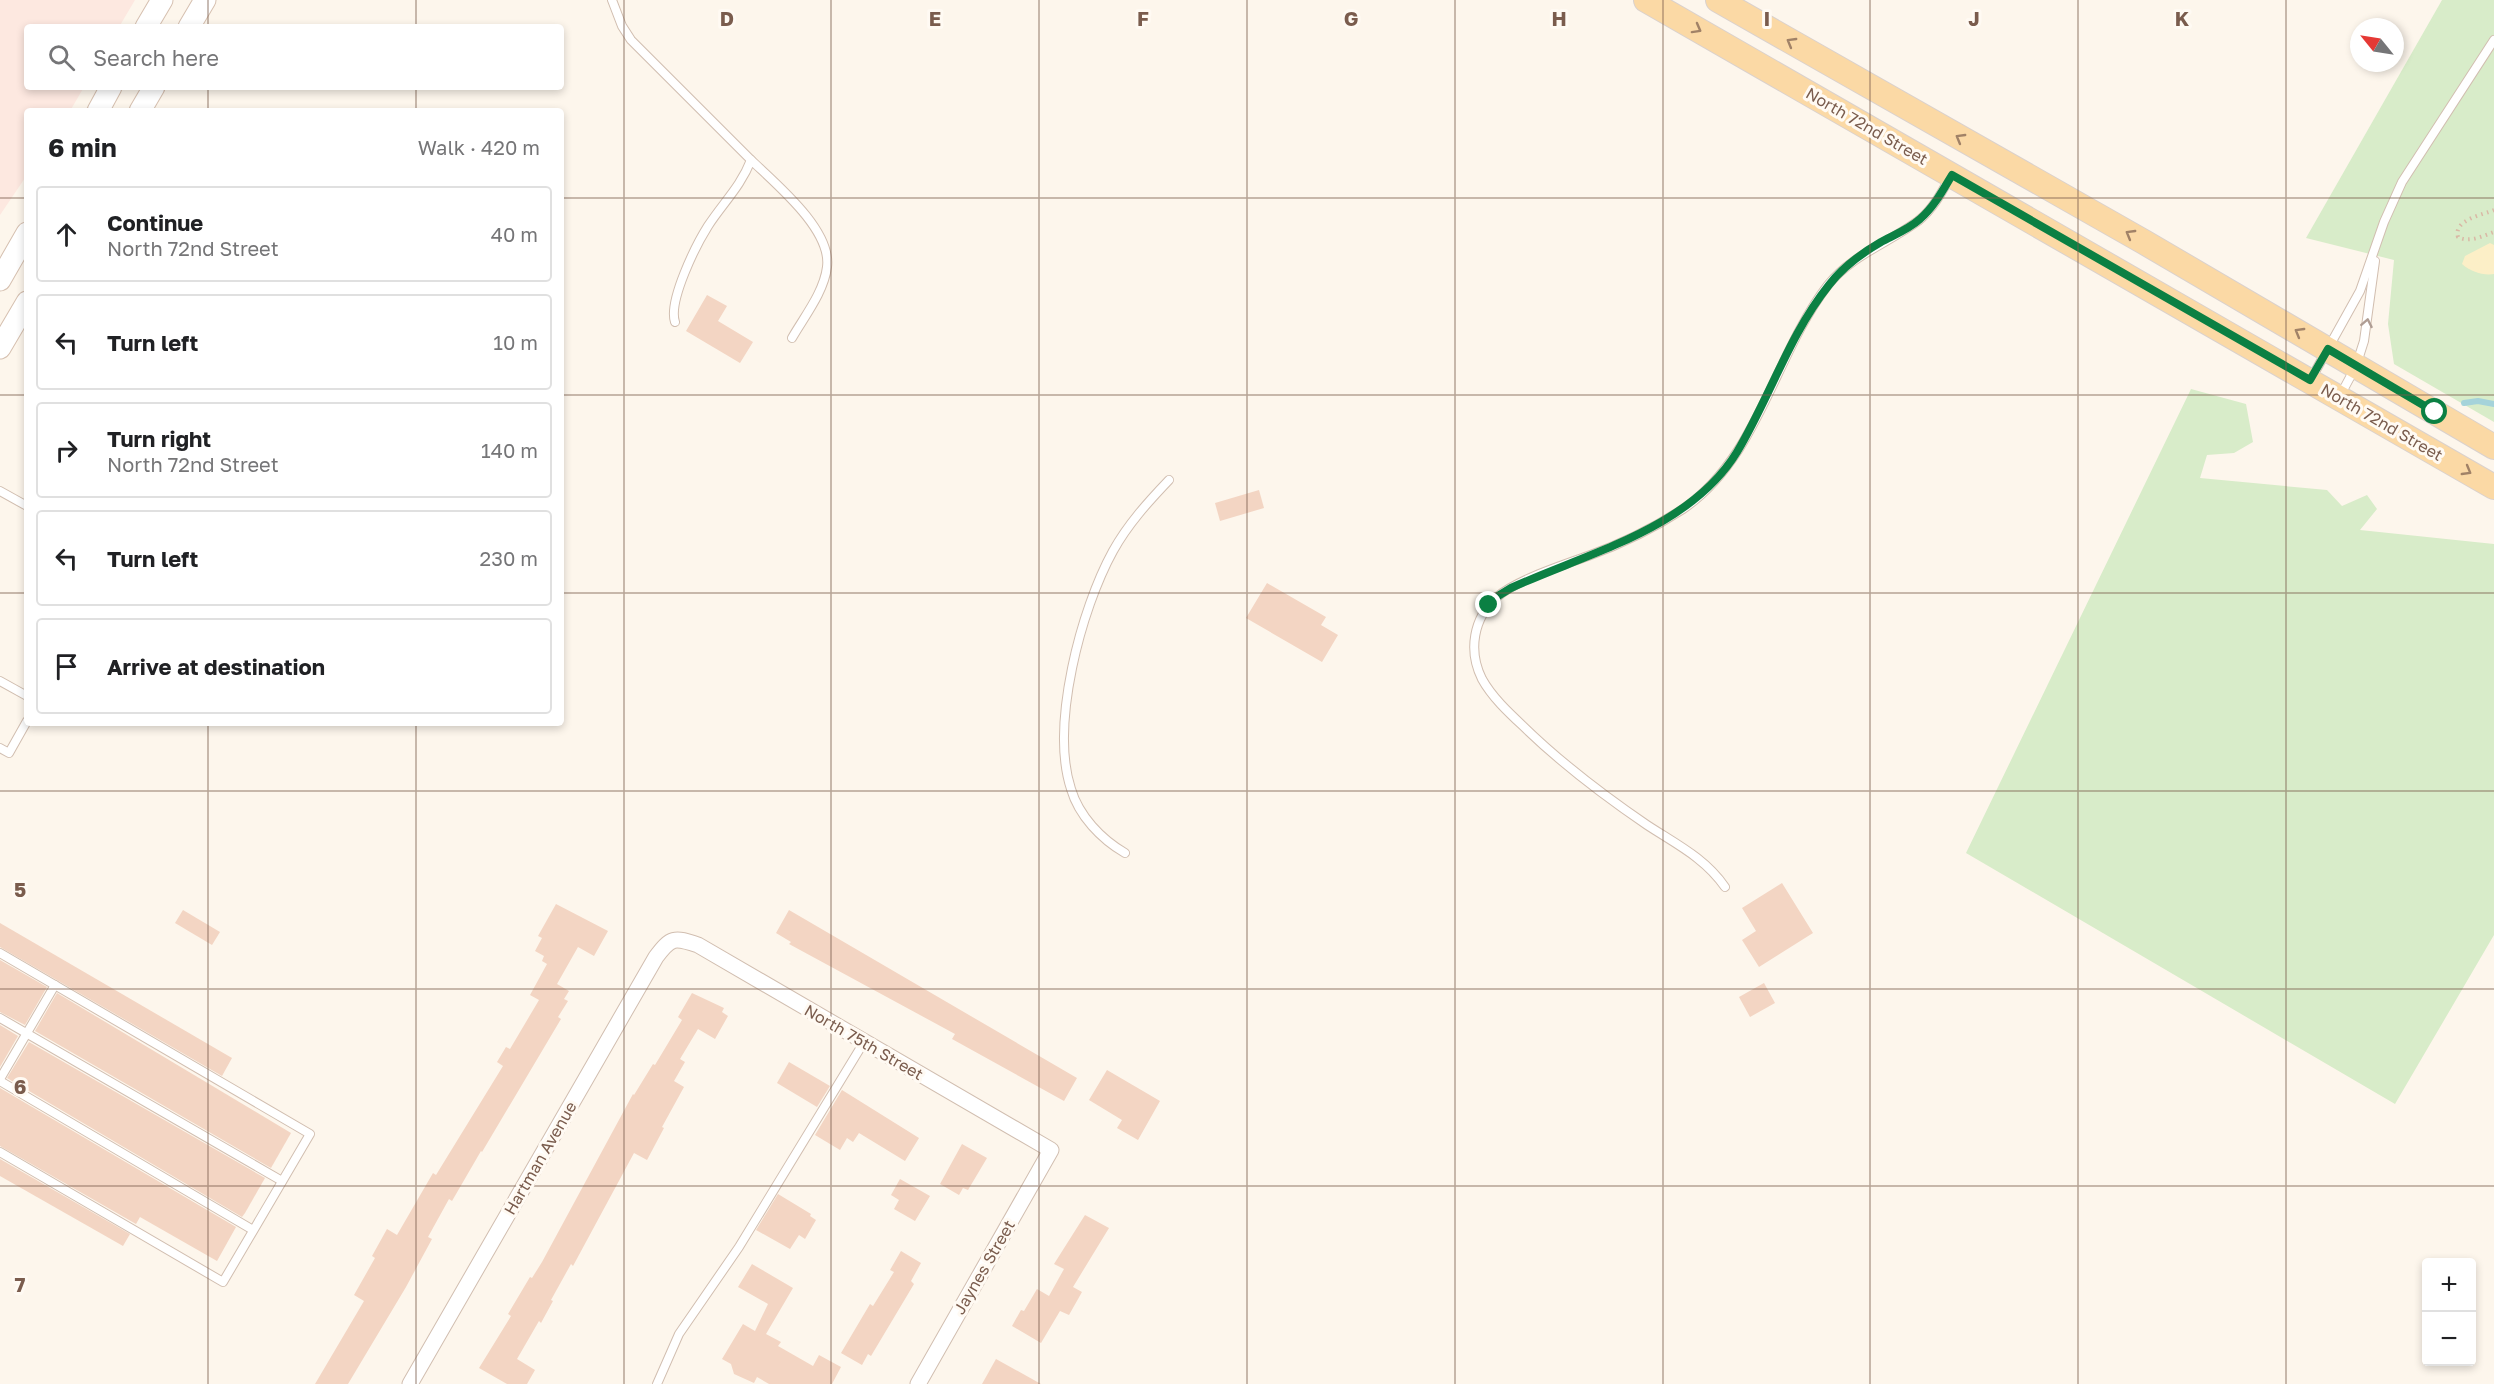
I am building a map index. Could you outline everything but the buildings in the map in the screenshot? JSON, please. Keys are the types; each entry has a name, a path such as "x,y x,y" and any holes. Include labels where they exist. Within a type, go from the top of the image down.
{"main road":[{"path":"148,24 162,0"},
{"path":"191,24 205,0"},
{"name":"North 72nd Street","path":"1646,0 2494,487"},
{"path":"1718,0 2328,349 2494,447"},
{"path":"100,108 109,90"},
{"path":"142,108 152,90"},
{"path":"0,280 24,239"},
{"path":"0,348 24,307"}],"street":[{"name":"North 75th Street","path":"676,939 698,945 1051,1150"},
{"name":"Hartman Avenue","path":"410,1384 656,957 667,942 676,939"},
{"name":"Jaynes Street","path":"918,1384 1051,1150"}],"lane":[{"path":"612,0 622,26 631,40 810,222 823,242 827,255 824,281 792,338"},
{"path":"2310,380 2360,291 2377,248 2384,222 2402,182 2494,40"},
{"path":"675,322 673,309 678,290 699,242 713,219 738,187 751,160"},
{"path":"1725,886 1705,862 1580,776 1506,710 1487,687 1476,664 1473,651 1477,627 1489,605 1504,592 1655,525 1684,508 1704,492 1735,455 1806,322 1830,284 1861,256 1920,219 1940,195 1952,175"},
{"path":"2340,397 2356,366 2369,315 2377,248"},
{"path":"1125,853 1094,828 1077,804 1067,775 1064,752 1069,684 1089,605 1101,575 1128,528 1169,480"},
{"path":"0,490 24,504"},
{"path":"0,681 24,694"},
{"path":"0,748 9,753 24,726"},
{"path":"0,953 310,1134 223,1282 0,1152"},
{"path":"55,985 0,1080 253,1230"},
{"path":"0,1018 282,1181"},
{"path":"657,1384 679,1334 739,1247 864,1042"}],"path":[{"path":"2494,210 2463,222 2458,226 2457,232 2458,237 2463,240 2472,240 2494,231"}],"shaded area":[{"path":"0,0 135,0 121,24 24,24 24,90 82,90 72,108 24,108 24,179 0,215"}],"green space":[{"path":"2442,0 2494,0 2494,422 2394,364 2388,324 2394,260 2306,238 2401,72 2404,72 2404,66"},
{"path":"2191,389 2246,404 2253,442 2234,453 2207,455 2200,478 2327,490 2342,506 2367,495 2377,509 2360,530 2494,544 2494,935 2395,1104 1966,853"}],"sand":[{"path":"2490,243 2494,245 2494,274 2477,272 2462,264 2465,256"}],"waterway":[{"path":"2464,403 2478,401 2494,404"}],"route":[{"path":"1489,605 1511,588 1557,567 1591,555 1655,525 1684,508 1704,492 1735,455 1806,322 1830,284 1844,268 1920,219 1940,195 1952,175 2310,380 2328,349 2435,412"}]}
